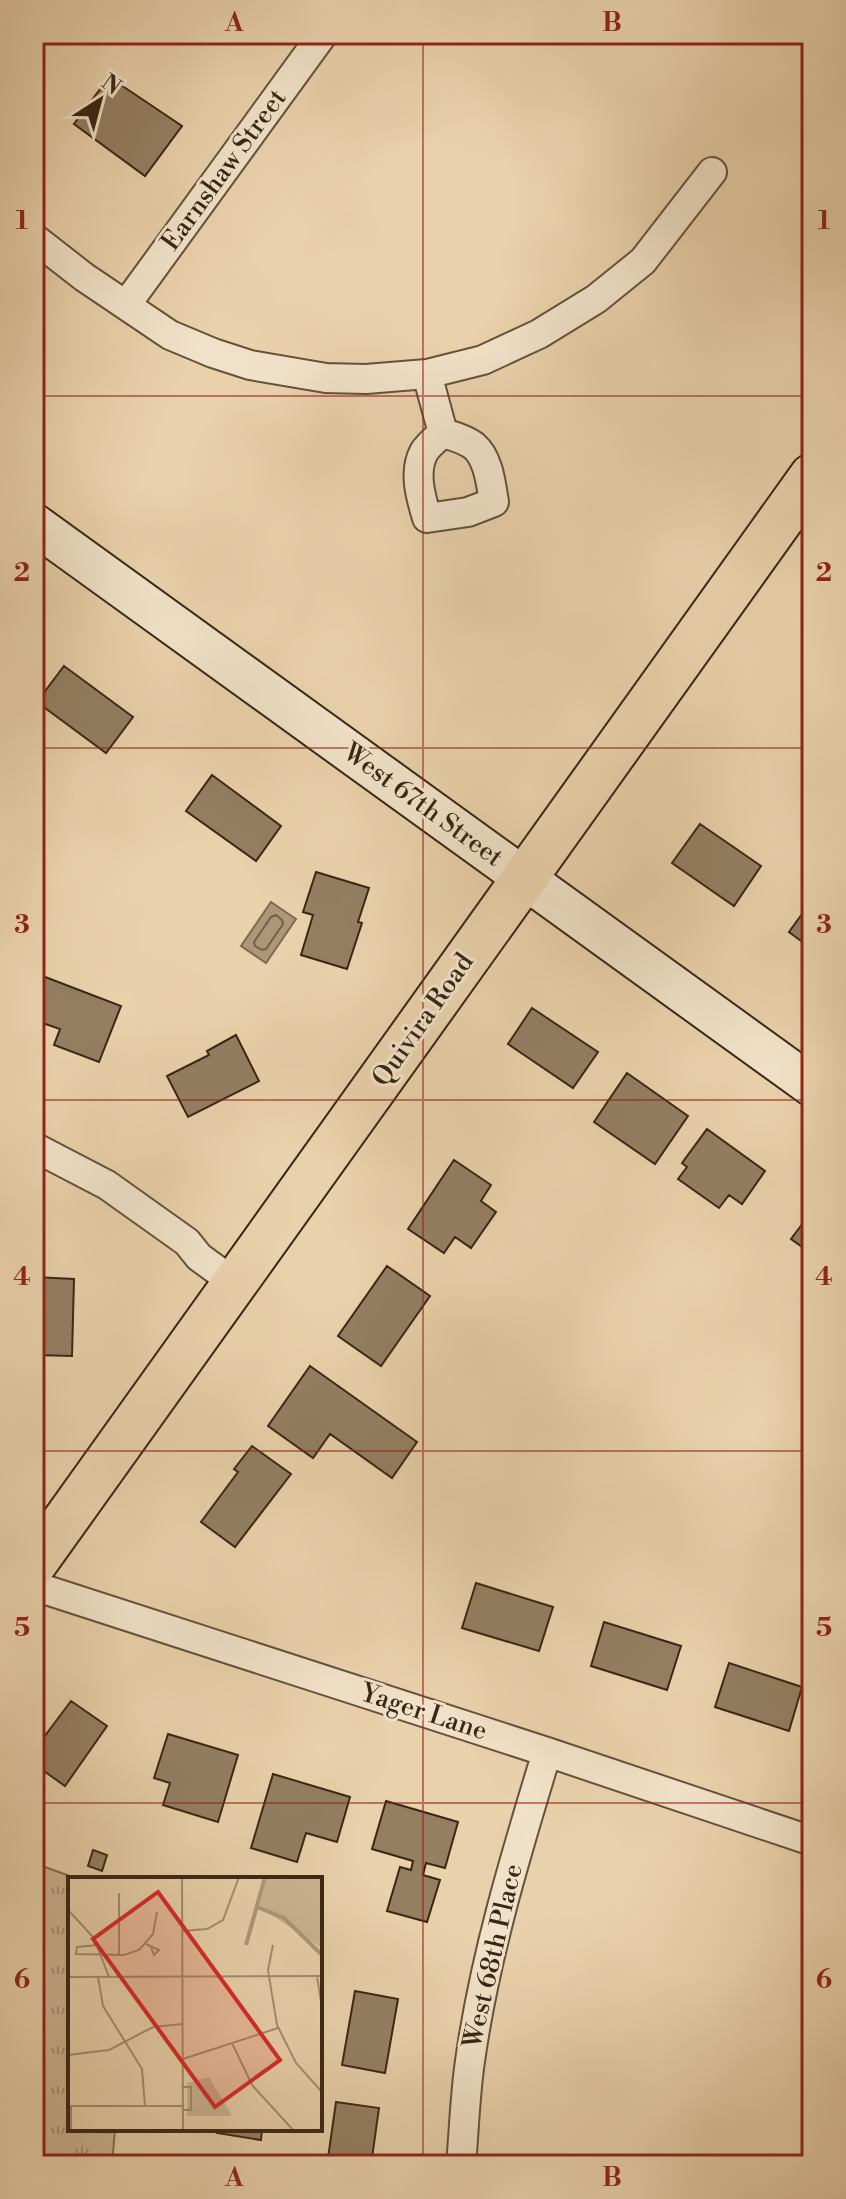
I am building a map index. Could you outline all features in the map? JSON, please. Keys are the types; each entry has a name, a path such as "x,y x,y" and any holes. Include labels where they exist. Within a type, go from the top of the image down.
{"main road":[{"name":"Quivira Road","path":"34,1564 811,480"}],"street":[{"name":"Earnshaw Street","path":"126,305 323,34"},
{"path":"34,238 84,277 170,335 213,353 250,365 326,378 366,379 427,374 483,360 539,334 596,299 643,261 712,172"},
{"path":"427,374 443,433"},
{"name":"West 67th Street","path":"34,524 812,1086"},
{"path":"34,1147 107,1185 187,1242 199,1257 236,1284"},
{"name":"Yager Lane","path":"34,1586 812,1841"},
{"name":"West 68th Place","path":"461,2165 470,2062 490,1952 547,1752"}],"green space":[{"path":"34,1863 72,1877 68,1877 68,2131 115,2131 112,2165 34,2165"}],"water":[{"path":"271,902 296,919 266,963 241,946"}],"building":[{"path":"109,77 182,126 145,176 74,124"},
{"path":"64,666 133,717 106,753 37,702"},
{"path":"212,775 281,826 256,861 186,811"},
{"path":"700,824 761,866 734,906 672,863"},
{"path":"316,872 369,888 358,922 362,923 347,969 301,955 313,915 303,912"},
{"path":"812,900 812,949 789,932"},
{"path":"40,975 121,1006 99,1062 54,1045 60,1029 34,1020 34,990"},
{"path":"532,1008 598,1052 573,1088 508,1044"},
{"path":"236,1035 259,1081 188,1117 167,1076 209,1055 207,1051"},
{"path":"627,1073 688,1116 655,1164 594,1122"},
{"path":"707,1129 765,1171 742,1204 729,1195 719,1208 678,1179 687,1167 682,1163"},
{"path":"454,1160 491,1185 481,1201 496,1212 471,1248 455,1237 444,1253 408,1229"},
{"path":"812,1211 812,1254 791,1239"},
{"path":"387,1266 430,1296 381,1366 338,1336"},
{"path":"34,1277 74,1279 72,1356 34,1355"},
{"path":"310,1366 417,1442 392,1478 330,1434 313,1458 268,1426"},
{"path":"252,1446 291,1474 235,1547 201,1522 238,1472 234,1469"},
{"path":"476,1583 553,1607 539,1651 462,1628"},
{"path":"604,1622 681,1646 667,1690 591,1666"},
{"path":"729,1663 802,1687 789,1731 715,1707"},
{"path":"71,1701 107,1726 65,1786 34,1764 34,1739 39,1733 44,1737"},
{"path":"168,1734 238,1755 218,1822 163,1805 170,1783 154,1778"},
{"path":"273,1774 350,1797 337,1842 306,1833 297,1862 251,1848"},
{"path":"386,1801 458,1822 445,1868 426,1863 423,1875 440,1880 427,1922 387,1911 400,1867 411,1870 413,1861 372,1849"},
{"path":"93,1850 107,1855 102,1871 88,1866"},
{"path":"355,1991 398,1999 385,2073 342,2065"},
{"path":"336,2102 379,2108 371,2165 327,2165"},
{"path":"218,2131 262,2131 261,2140"}]}
